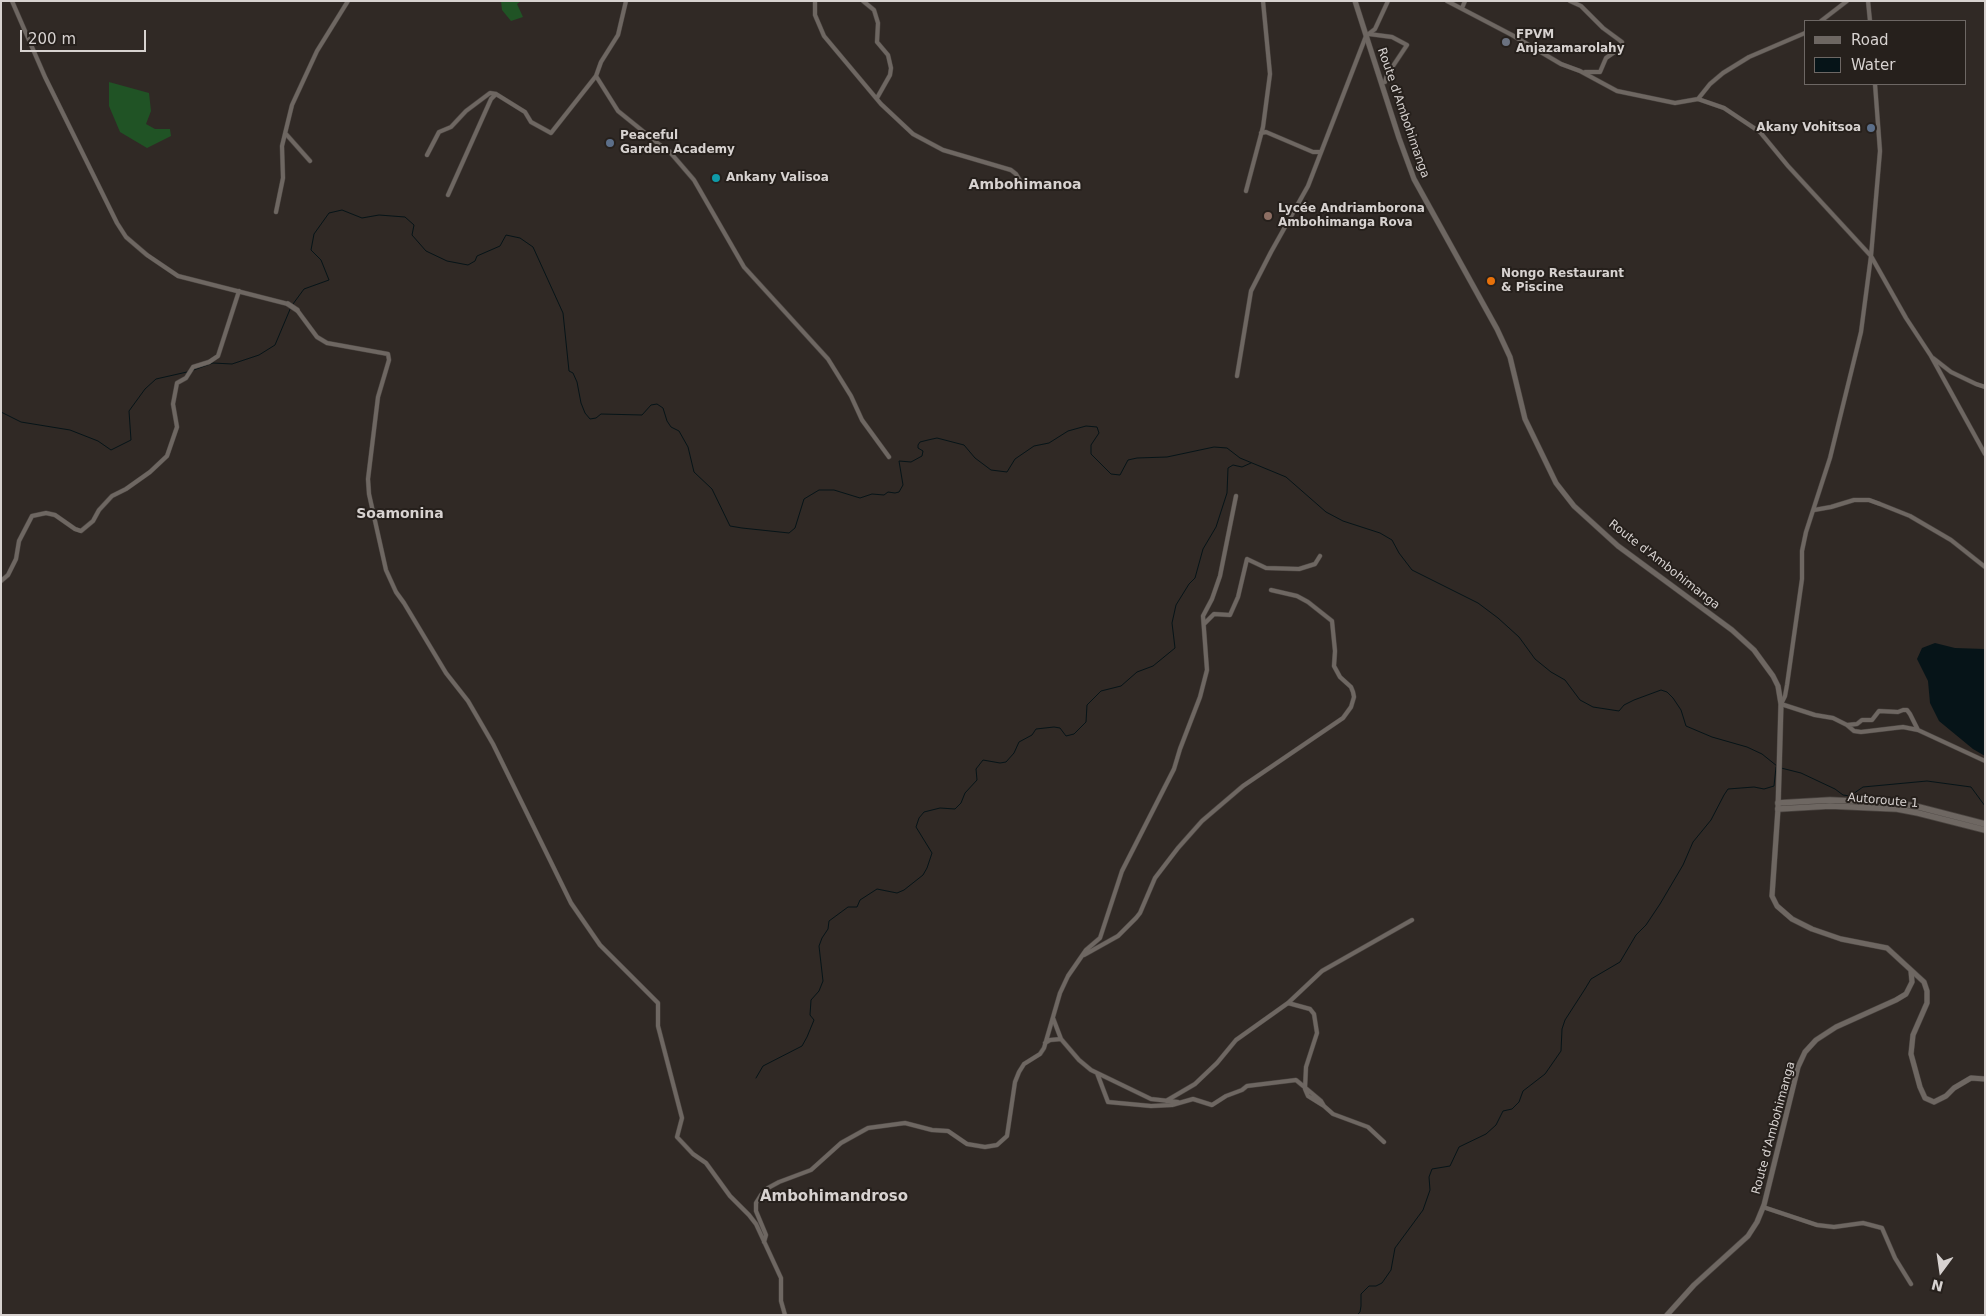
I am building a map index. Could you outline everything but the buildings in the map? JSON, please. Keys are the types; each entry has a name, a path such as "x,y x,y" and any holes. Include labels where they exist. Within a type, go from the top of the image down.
{"main road":[{"name":"Autoroute 1","path":"1778,806 1830,800 1898,803 1985,824"},
{"name":"Autoroute 1","path":"1778,806 1897,809 1985,830"}],"street":[{"path":"12,1 45,77 117,224 126,237 147,255 178,276 288,304 297,310 317,337 327,343 388,354 389,360 378,397 368,479 369,494 386,570 396,592 446,672 468,702 493,744 574,908 600,945 658,1004 658,1026 682,1118 677,1135 678,1139 693,1154 706,1163 736,1203 749,1215 781,1278 781,1301 785,1315"},
{"path":"276,212 283,178 282,146 292,105 317,51 348,1"},
{"path":"427,155 439,132 452,127 466,111 490,93 496,94 525,112 531,122 552,133 596,76 618,35 626,1"},
{"path":"815,1 815,14 824,36 877,98 913,134 921,140 943,150 1011,170 1021,182"},
{"path":"863,1 874,10 878,23 877,42 888,55 891,68 890,74 877,98"},
{"path":"1246,191 1261,133 1270,74 1263,1"},
{"name":"Route d'Ambohimanga","path":"1355,1 1368,35 1399,138 1414,179 1510,357 1525,419 1556,483 1574,506 1618,546 1732,630 1754,650 1778,686 1782,704 1772,896 1777,906 1792,919 1812,929 1841,939 1887,948 1924,982"},
{"path":"1236,376 1251,291 1308,186 1368,35 1374,29 1388,1"},
{"path":"1447,1 1561,64 1580,71 1617,92 1675,103 1698,99 1724,108 1760,132 1788,166 1871,256 1985,454"},
{"path":"1462,8 1465,1"},
{"path":"1570,1 1586,10 1603,28 1622,42 1616,51 1606,58 1600,72 1580,71"},
{"path":"1822,20 1847,1"},
{"path":"1868,1 1870,20"},
{"path":"1698,99 1710,84 1723,73 1749,57 1804,33"},
{"path":"1368,35 1392,37 1407,45 1387,75 1385,82"},
{"path":"596,76 618,111 669,151 694,180 744,267 828,359 851,396 862,420 889,456"},
{"path":"1875,85 1880,151 1871,256 1861,332 1830,458 1806,532 1802,552 1800,589 1785,696 1782,704 1815,715 1833,718 1854,731 1861,732 1903,727 1918,730 1985,761"},
{"path":"448,195 491,99 496,94"},
{"path":"1261,133 1266,132 1313,152 1321,152"},
{"path":"286,134 310,161"},
{"path":"1,581 8,575 16,559 19,541 32,516 46,513 55,515 81,531 92,521 112,496 126,489 150,472 167,456 177,427 174,404 177,383 186,378 192,368 209,362 218,356 239,291"},
{"path":"1930,356 1951,372 1976,384 1985,386"},
{"path":"764,1242 766,1235 756,1211 756,1203 761,1195 768,1188 779,1182 811,1170 840,1143 868,1128 905,1123 932,1130 941,1129 948,1131 967,1144 986,1147 997,1145 1007,1136 1017,1077 1024,1064 1040,1054 1060,993 1086,950 1100,938 1122,871 1174,769 1200,697 1207,670 1203,616 1212,599 1220,576 1236,496"},
{"path":"1814,510 1854,500 1869,500 1910,516 1951,540 1985,567"},
{"path":"1204,624 1214,614 1230,615 1238,597 1247,559 1266,568 1299,569 1315,564 1320,556"},
{"path":"1082,956 1118,936 1136,918 1155,878 1202,820 1243,786 1343,718 1351,707 1353,692 1351,687 1340,677 1334,666 1335,651 1332,621 1308,602 1297,596 1271,590"},
{"path":"1847,725 1857,724 1862,720 1872,720 1878,711 1898,712 1907,710 1918,730"},
{"path":"1166,1101 1195,1084 1217,1063 1236,1040 1288,1002 1322,971 1412,920"},
{"path":"1911,970 1913,976 1911,986"},
{"path":"1911,986 1915,983 1924,982 1928,991 1927,1003 1913,1035 1911,1054 1925,1098 1934,1102 1971,1078 1985,1080"},
{"name":"Route d'Ambohimanga","path":"1667,1315 1694,1285 1748,1236 1757,1222 1763,1207 1798,1068 1805,1052 1816,1040 1836,1027 1896,1000 1906,994 1911,986"},
{"path":"1288,1002 1310,1009 1314,1014 1316,1033 1306,1067 1305,1092 1333,1114 1368,1127 1384,1142"},
{"path":"1053,1016 1061,1039 1079,1060 1097,1073 1151,1099 1179,1102 1192,1100 1212,1105 1247,1086 1260,1086 1292,1079 1305,1087"},
{"path":"1045,1043 1050,1040 1061,1039"},
{"path":"1097,1073 1108,1102 1172,1106 1179,1102"},
{"path":"1763,1207 1817,1225 1834,1227 1864,1223 1882,1228 1895,1258 1911,1284"}],"green space":[{"path":"501,1 521,1 517,4 523,17 511,21 502,10"},
{"path":"109,82 149,93 151,111 146,124 155,129 170,129 171,136 147,148 120,132 109,106"}],"water":[{"path":"1935,643 1955,648 1985,649 1985,756 1973,749 1939,721 1930,703 1928,681 1917,659 1922,648"}],"waterway":[{"path":"293,304 304,289 329,280 321,260 311,250 314,234 329,213 342,210 362,218 379,215 405,217 414,225 412,235 426,251 447,261 468,265 475,261 477,256 500,246 506,235 520,238 533,247 563,313 569,371 573,373 577,382 585,413 590,419 596,418 601,414 642,415 651,405 657,404 663,408 667,421 671,427 679,431 688,447 694,472 712,489 730,526 742,528 789,533 795,528 804,499 819,490 834,490 860,498 872,494 884,495 888,492 899,492 903,485 899,461 911,462 922,456 923,451 918,448 920,442 937,438 964,445 975,458 991,470 1007,472 1015,459 1034,446 1049,443 1068,431 1086,426 1097,427 1099,433 1091,445 1091,454 1111,474 1120,475 1128,460 1167,457 1214,447 1227,448 1240,458 1286,477 1326,512 1343,521 1380,533 1392,540 1412,570 1478,603 1498,618 1519,637 1535,659 1565,680 1580,700 1593,707 1619,711 1624,705 1634,700 1661,690 1667,692 1681,710 1686,726 1712,737 1747,747 1762,754 1777,766"},
{"path":"191,371 213,363 232,364 259,355 275,345 291,307"},
{"path":"1,412 21,422 70,430 98,441 111,450 131,440 129,411 145,389 156,379 187,372"},
{"path":"756,1078 763,1066 802,1046 807,1037 814,1020 810,1015 811,1000 819,991 823,981 819,946 828,929 829,921 848,907 857,907 860,900 877,889 897,893 904,890 923,875 932,853 916,827 919,818 924,812 940,808 955,809 961,803 965,793 977,780 976,769 983,760 1000,763 1006,762 1014,753 1019,742 1032,735 1036,729 1054,727 1060,728 1066,736 1074,734 1086,722 1087,705 1101,691 1121,686 1137,672 1153,666 1175,648 1172,623 1176,605 1195,578 1203,549 1216,527 1227,493 1228,468 1233,465 1242,467 1251,463"},
{"path":"1357,1315 1360,1312 1361,1294 1369,1286 1376,1286 1382,1283 1391,1270 1395,1248 1423,1210 1430,1190 1429,1177 1432,1169 1450,1166 1459,1147 1486,1134 1496,1125 1503,1111 1512,1109 1519,1102 1523,1091 1545,1074 1561,1051 1562,1029 1565,1020 1591,979 1620,962 1636,935 1646,925 1660,904 1683,865 1693,842 1711,820 1728,789 1754,787 1764,789 1774,786 1776,767"},
{"path":"1781,768 1801,773 1835,789 1843,795 1850,796 1863,787 1927,781 1971,787 1985,806"}],"place":[{"name":"FPVM Anjazamarolahy","path":"1506,42"},
{"name":"Akany Vohitsoa","path":"1871,128"},
{"name":"Peaceful Garden Academy","path":"610,143"},
{"name":"Ankany Valisoa","path":"716,178"},
{"name":"Lycée Andriamborona Ambohimanga Rova","path":"1268,216"},
{"name":"Nongo Restaurant & Piscine","path":"1491,281"}],"district":[{"name":"Ambohimanoa","path":"1025,185"},
{"name":"Soamonina","path":"400,514"},
{"name":"Ambohimandroso","path":"834,1197"}]}
